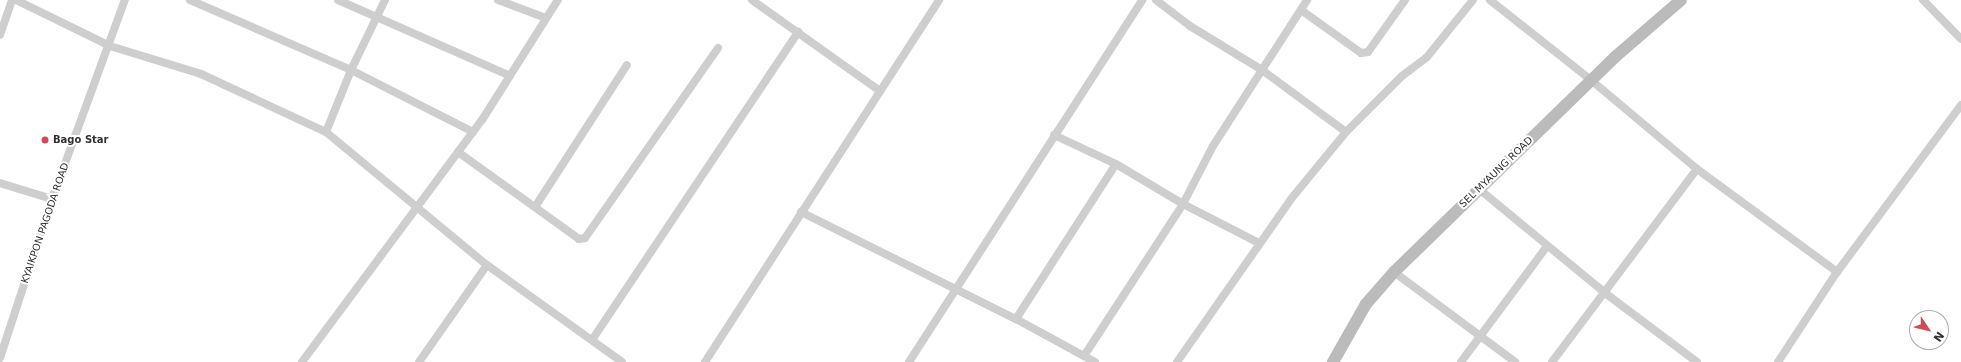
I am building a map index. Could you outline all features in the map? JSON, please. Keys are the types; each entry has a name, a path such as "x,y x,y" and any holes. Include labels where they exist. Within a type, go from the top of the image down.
{"main road":[{"name":"SEL MYAUNG ROAD","path":"1333,362 1366,304 1394,272 1591,80 1680,0"}],"street":[{"path":"0,35 12,0"},
{"path":"16,0 110,46 201,74 326,132 416,209 487,265 622,362"},
{"name":"KYAIKPON PAGODA ROAD","path":"0,358 52,199 110,46 125,0"},
{"path":"190,0 210,4 351,70 473,132"},
{"path":"338,0 510,76"},
{"path":"326,132 351,70 385,0"},
{"path":"498,0 546,18"},
{"path":"302,362 340,307 416,209 473,132 558,0"},
{"path":"752,0 880,91"},
{"path":"705,362 939,0"},
{"path":"909,362 954,289 1142,0"},
{"path":"1156,0 1190,26 1262,70 1346,132"},
{"path":"1084,356 1183,204 1213,146 1308,0"},
{"path":"1301,10 1362,53 1370,48 1405,0"},
{"path":"1177,362 1258,243 1346,132 1402,76 1427,57 1473,0"},
{"path":"1490,0 1591,80 1697,169 1837,272"},
{"path":"1923,0 1961,39"},
{"path":"592,340 711,158 798,32"},
{"path":"458,152 579,239 585,238 718,48"},
{"path":"535,207 627,65"},
{"path":"1778,362 1837,272 1961,104"},
{"path":"1054,135 1116,164 1183,204 1258,243"},
{"path":"1016,318 1116,164"},
{"path":"1552,362 1697,169"},
{"path":"0,183 52,199"},
{"path":"1479,189 1605,293 1697,362"},
{"path":"801,212 954,289 1016,318 1095,362"},
{"path":"1461,362 1547,246"},
{"path":"420,362 487,265"},
{"path":"1394,272 1515,362"}],"place":[{"name":"Bago Star","path":"45,140"}]}
